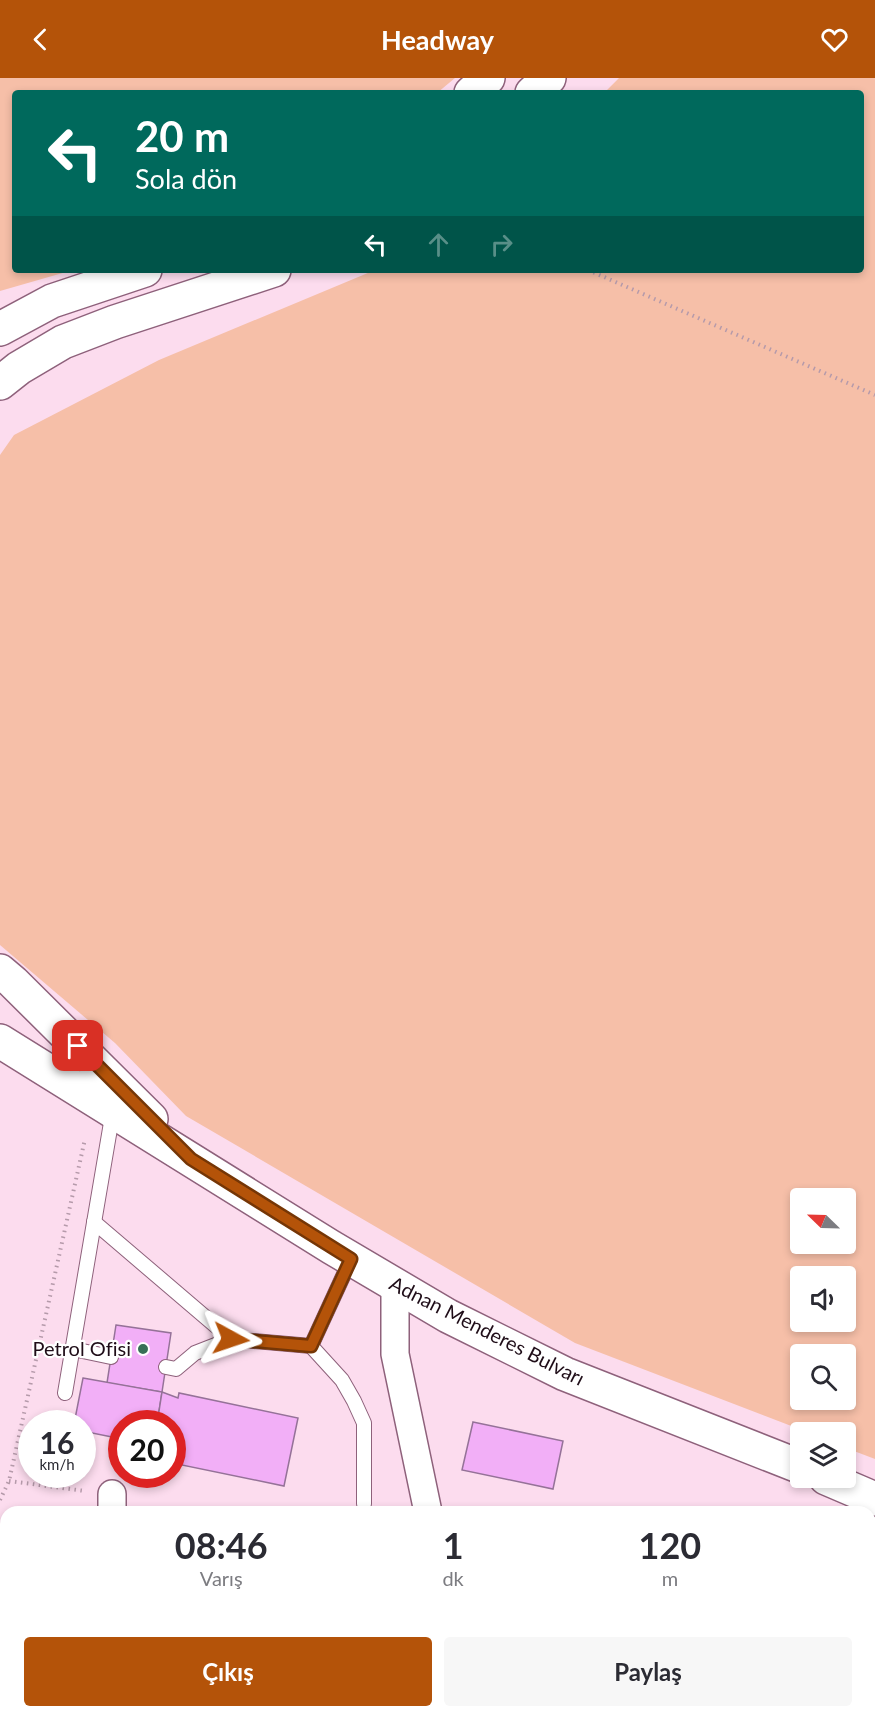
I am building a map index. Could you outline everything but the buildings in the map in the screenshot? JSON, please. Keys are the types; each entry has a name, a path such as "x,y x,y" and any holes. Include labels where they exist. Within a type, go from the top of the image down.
{"main road":[{"path":"474,90 488,78"},
{"path":"535,90 549,78"},
{"path":"0,329 52,301 136,273"},
{"path":"0,383 63,342 116,321 265,273"},
{"name":"Adnan Menderes Bulvarı","path":"0,971 191,1159"},
{"name":"Adnan Menderes Bulvarı","path":"0,1041 351,1259 448,1316 565,1374 790,1463"},
{"path":"849,1488 875,1499"}],"street":[{"path":"394,1285 394,1354 427,1506"}],"lane":[{"path":"65,1393 94,1222 103,1105"},
{"path":"94,1222 231,1339"},
{"path":"311,1346 351,1259"},
{"path":"166,1367 176,1370 195,1353 231,1339 311,1346 342,1380 364,1423 364,1504"},
{"path":"73,1349 111,1357"}],"path":[{"path":"595,273 875,395"},
{"path":"0,1500 9,1481 103,1105"},
{"path":"9,1481 112,1503"}],"shaded area":[{"path":"0,78 455,78 441,90 12,90 12,273 63,273 0,291"},
{"path":"619,78 875,78 875,1459 856,1452 856,1422 790,1422 790,1425 575,1343 186,1116 115,1043 0,945 0,455 14,435 159,360 368,273 864,273 864,90 607,90"}],"place":[{"name":"Petrol Ofisi","path":"143,1349"}],"route":[{"path":"78,1046 191,1159 351,1259 311,1346 231,1339"}]}
